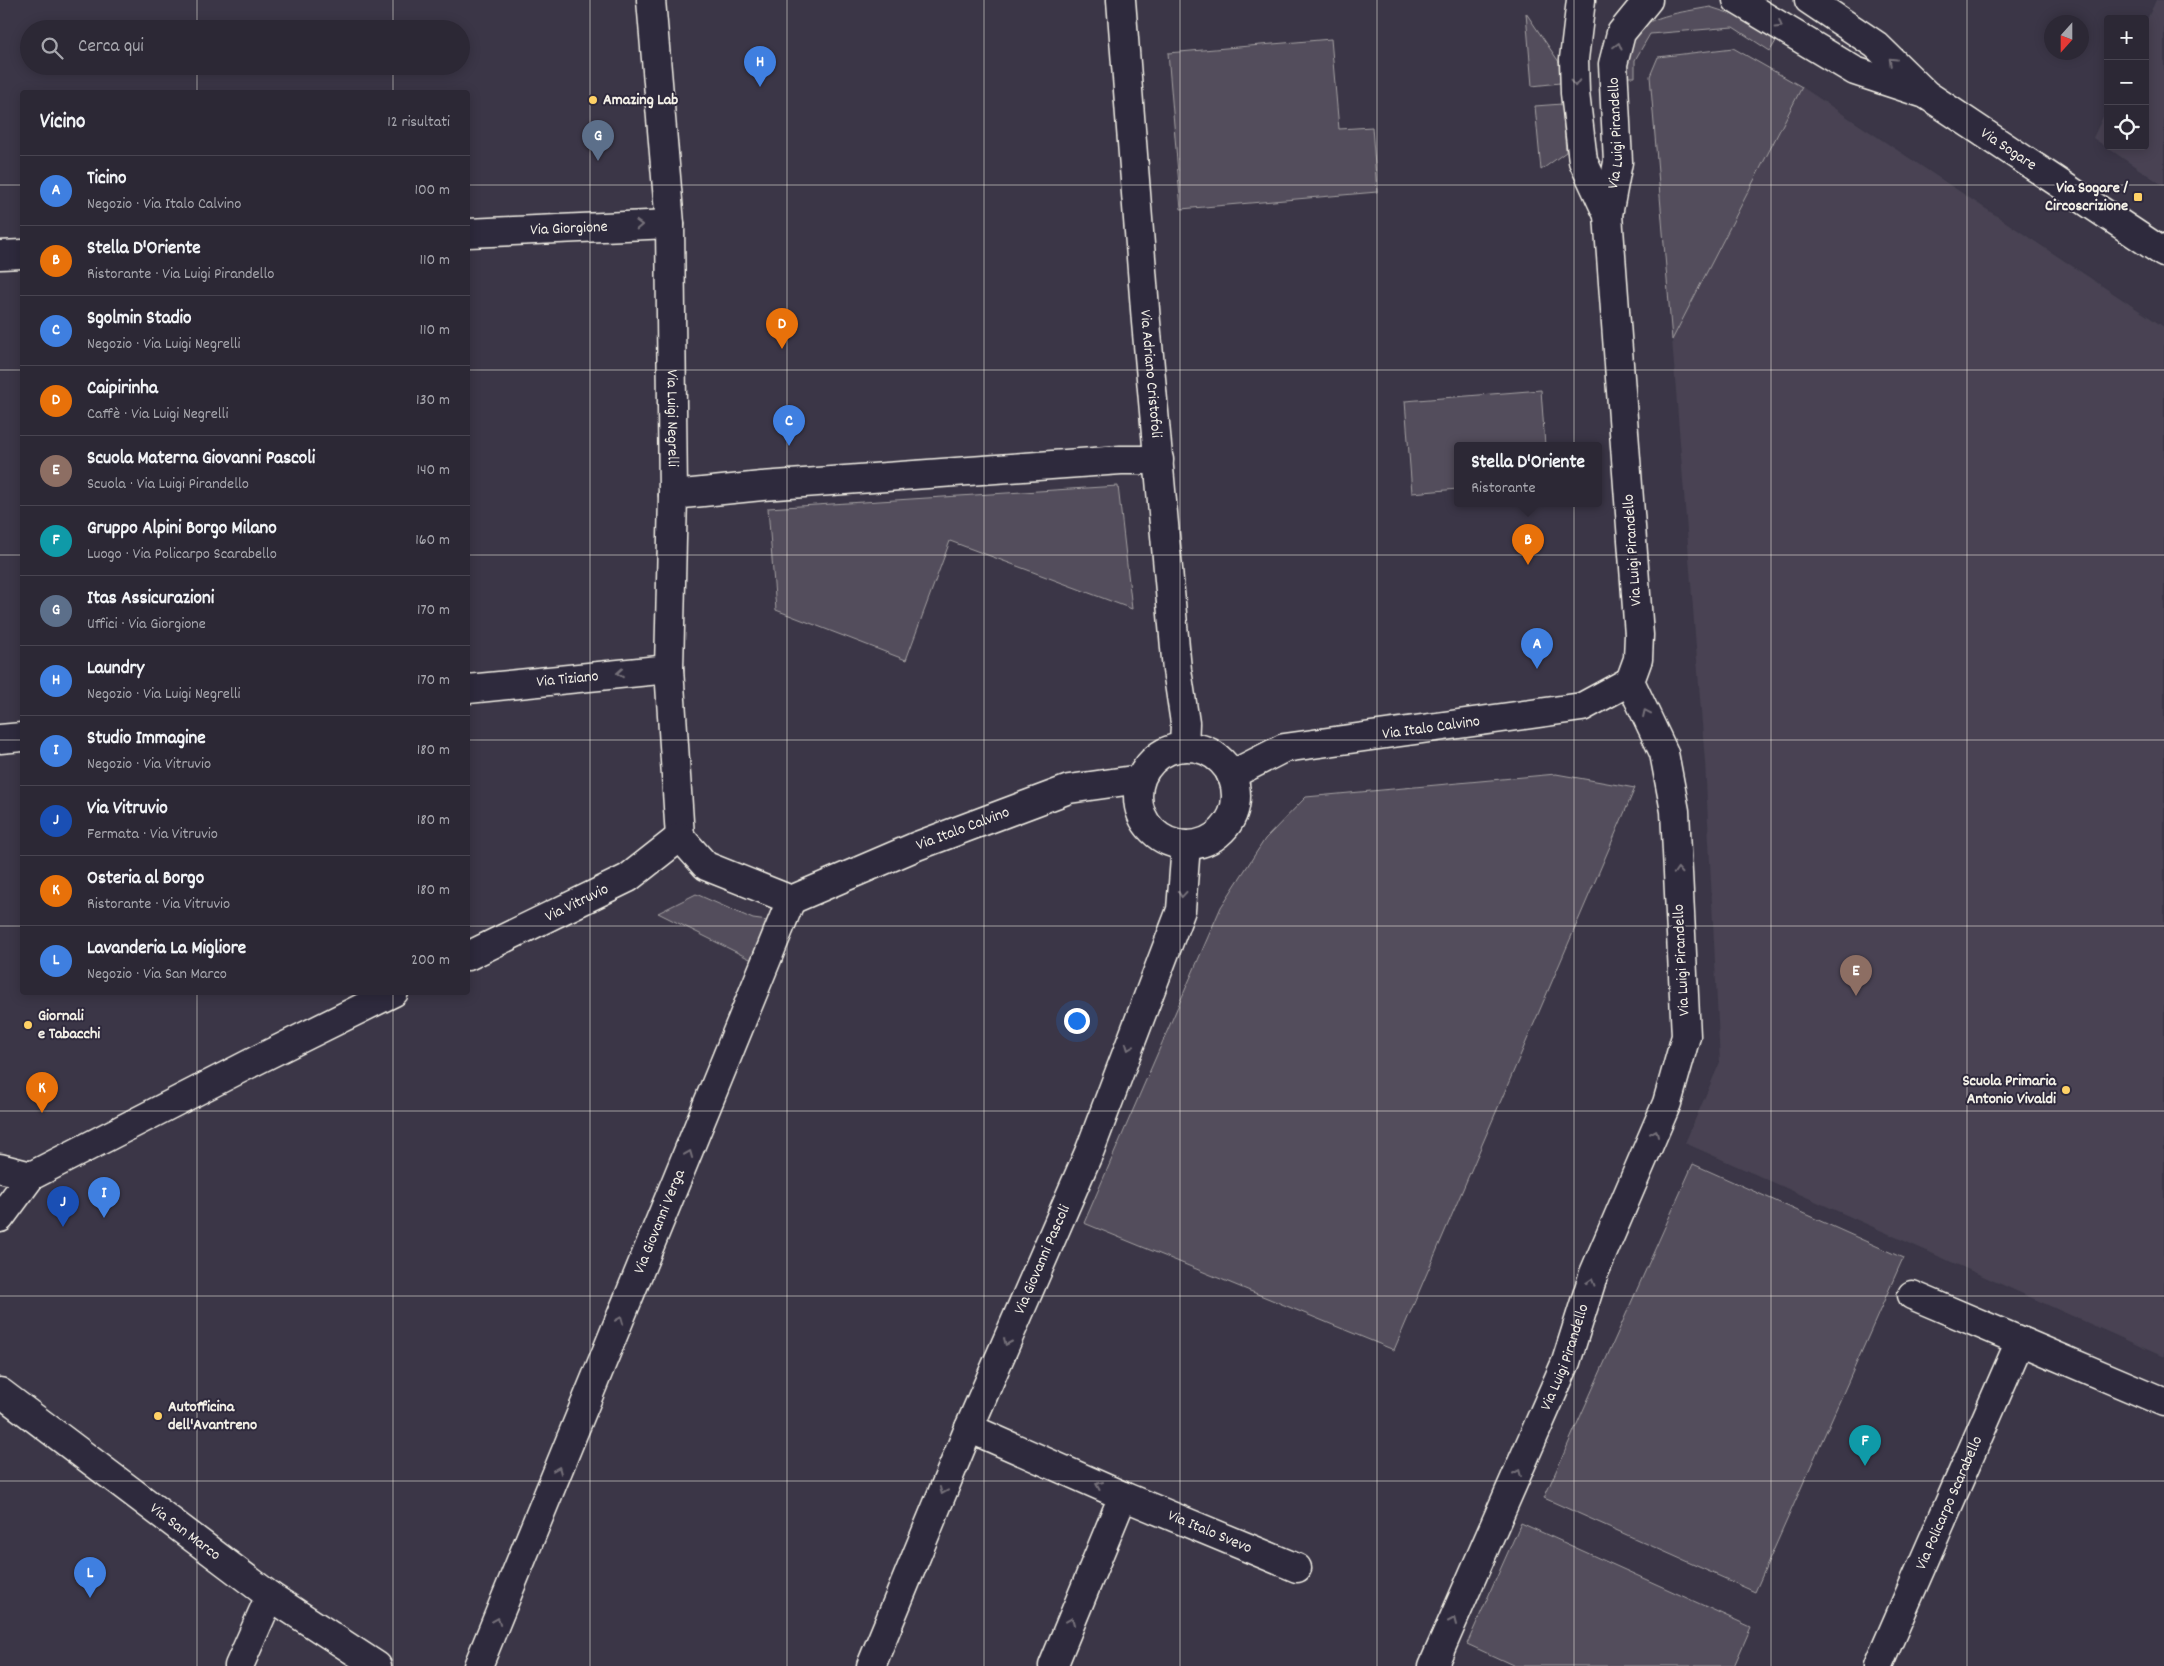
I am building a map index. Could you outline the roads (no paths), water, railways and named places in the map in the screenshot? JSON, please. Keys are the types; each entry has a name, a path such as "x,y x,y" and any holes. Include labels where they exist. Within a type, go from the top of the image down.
{"street":[{"name":"Via Luigi Negrelli","path":"651,0 670,224 673,495 669,668 680,837"},
{"name":"Via Adriano Cristofoli","path":"1122,0 1177,670 1185,722 1184,747"},
{"name":"Via Luigi Pirandello","path":"1581,0 1574,59 1583,161 1608,215"},
{"name":"Via Luigi Pirandello","path":"1433,1666 1566,1362 1594,1273 1667,1103 1686,1036 1675,811 1664,753 1630,681 1638,659 1639,636 1608,215 1618,162 1613,64 1621,33 1648,0"},
{"name":"Via Sogare","path":"1737,0 1855,71 1927,95"},
{"name":"Via Sogare","path":"1809,0 1876,45 1927,95 2164,253"},
{"name":"Via Giorgione","path":"470,233 670,224"},
{"path":"0,255 20,254"},
{"path":"673,495 762,486 1121,460 1159,460"},
{"name":"Via Tiziano","path":"470,689 669,668"},
{"name":"Via Italo Calvino","path":"1231,775 1284,748 1582,707 1630,681"},
{"path":"0,739 20,737"},
{"path":"1184,747 1207,751 1217,757 1231,775 1235,786 1236,799 1228,822 1220,832 1210,839 1198,844 1173,843 1161,837 1143,818 1138,805 1140,779 1147,767 1157,757 1170,750 1184,747"},
{"name":"Via Italo Calvino","path":"791,900 917,846 1069,789 1140,779"},
{"path":"680,837 706,866 791,900"},
{"name":"Via Vitruvio","path":"470,955 628,878 680,837"},
{"name":"Via Giovanni Pascoli","path":"871,1666 969,1428 1090,1150 1181,910 1186,845"},
{"name":"Via Giovanni Verga","path":"478,1666 791,900"},
{"path":"0,1218 31,1176 388,995"},
{"path":"0,1168 31,1176"},
{"path":"1912,1295 2164,1402"},
{"name":"Via Policarpo Scarabello","path":"1878,1666 2020,1341"},
{"name":"Via San Marco","path":"0,1392 270,1596 377,1666"},
{"name":"Via Italo Svevo","path":"969,1428 1124,1496 1297,1568"},
{"path":"1053,1666 1124,1496"},
{"path":"239,1666 270,1596"}],"place":[{"name":"Laundry","path":"760,87"},
{"name":"Amazing Lab","path":"593,100"},
{"name":"Itas Assicurazioni","path":"598,161"},
{"name":"Via Sogare / Circoscrizione","path":"2138,197"},
{"name":"Caipirinha","path":"782,349"},
{"name":"Sgolmin Stadio","path":"789,446"},
{"name":"Stella D'Oriente","path":"1528,565"},
{"name":"Ticino","path":"1537,669"},
{"name":"Scuola Materna Giovanni Pascoli","path":"1856,996"},
{"name":"Giornali e Tabacchi","path":"28,1025"},
{"name":"Scuola Primaria Antonio Vivaldi","path":"2066,1090"},
{"name":"Osteria al Borgo","path":"42,1113"},
{"name":"Studio Immagine","path":"104,1218"},
{"name":"Via Vitruvio","path":"63,1227"},
{"name":"Autofficina dell'Avantreno","path":"158,1416"},
{"name":"Gruppo Alpini Borgo Milano","path":"1865,1466"},
{"name":"Lavanderia La Migliore","path":"90,1598"}]}
